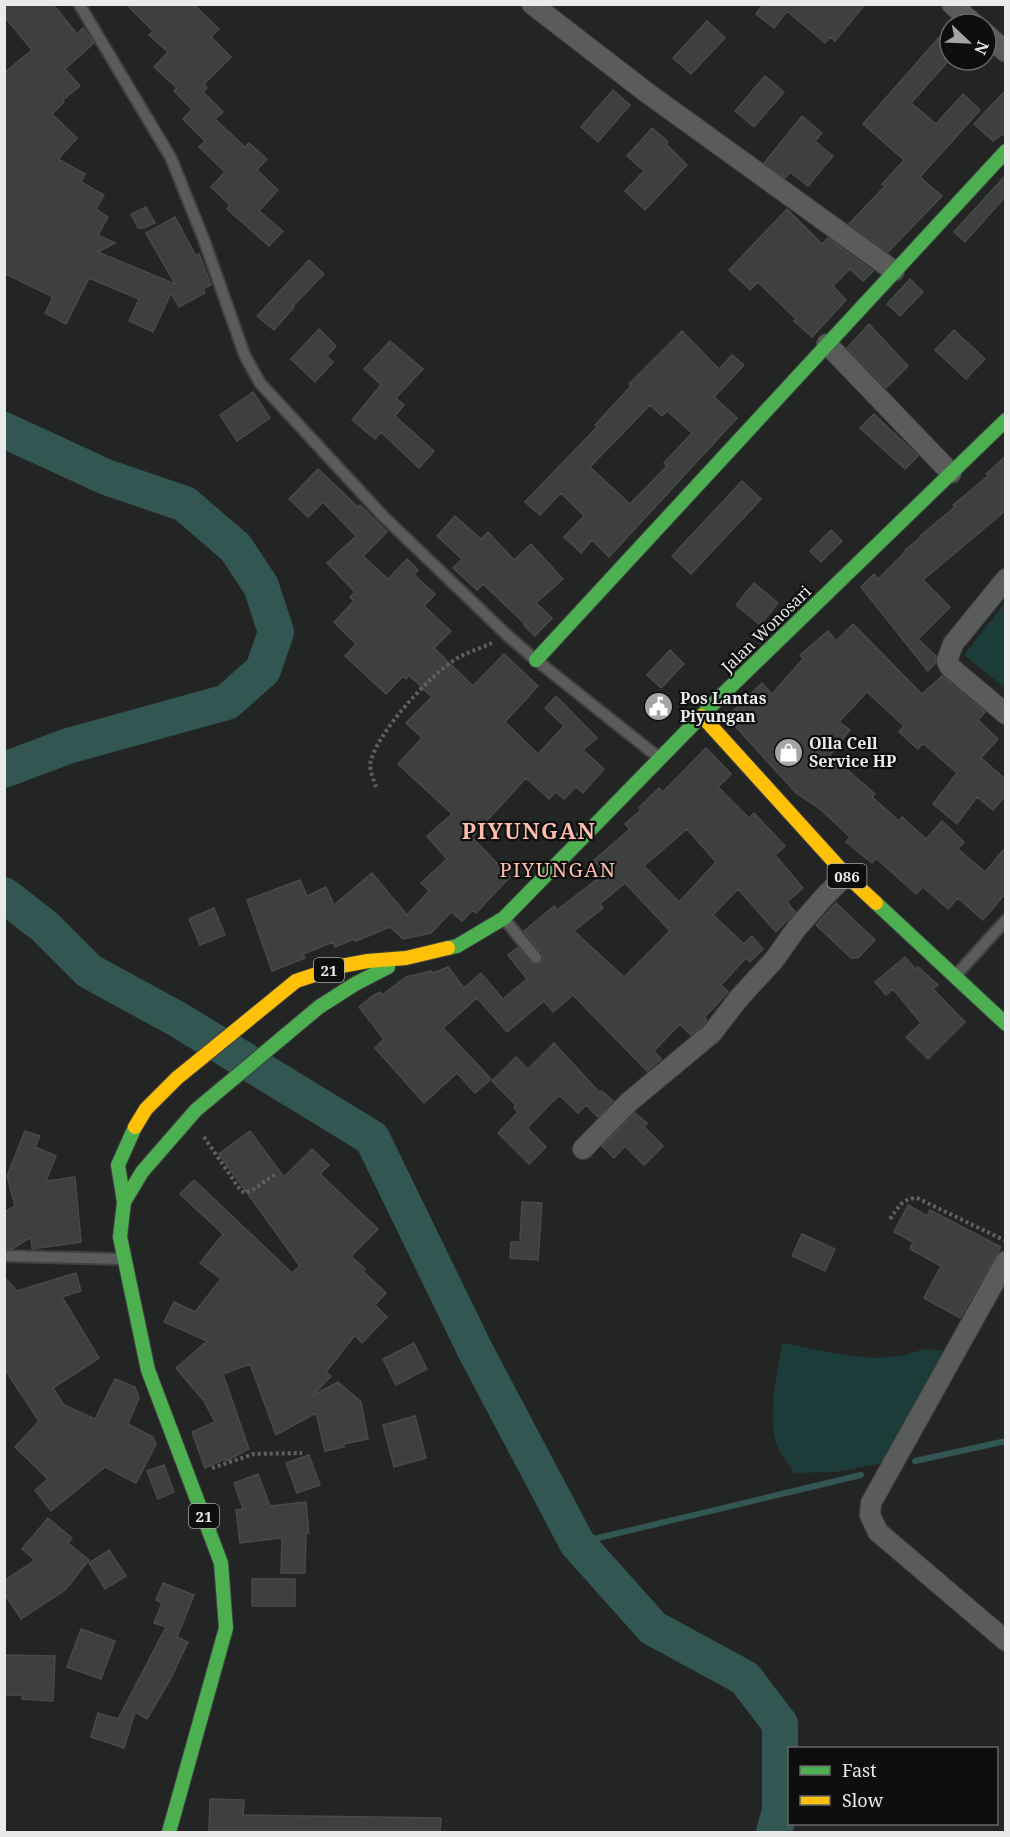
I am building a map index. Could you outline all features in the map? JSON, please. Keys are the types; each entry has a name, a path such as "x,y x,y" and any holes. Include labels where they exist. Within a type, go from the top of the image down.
{"main road":[{"path":"536,660 1005,151"},
{"name":"Jalan Wonosari","path":"124,1202 118,1165 131,1134 146,1109 177,1078 296,981 341,966 406,958 457,946 504,918 702,716 1005,420"},
{"name":"086","path":"702,716 846,875 1005,1024"},
{"name":"Jalan Wonosari","path":"193,1114 319,1007 355,984 406,958"},
{"name":"21","path":"169,1833 226,1629 222,1563 148,1370 120,1237 124,1202 142,1172 193,1114"}],"street":[{"path":"532,4 655,98 894,271"},
{"path":"826,344 951,473"},
{"path":"1005,579 953,644 947,661 950,667 1005,714"},
{"path":"583,1149 628,1102 712,1033 739,998 774,960 796,929 846,875"},
{"path":"1005,1261 895,1457 871,1503 870,1515 878,1532 1005,1641"}],"lane":[{"path":"79,4 171,158 204,240 245,356 260,383 383,516 508,636 661,759"},
{"path":"504,918 536,958"},
{"path":"955,976 1005,920"},
{"path":"4,1256 123,1259"}],"path":[{"path":"376,787 370,765 378,744 394,719 434,677 456,659 508,636"},
{"path":"193,1114 241,1191 245,1193 254,1190 277,1173"},
{"path":"891,1219 902,1202 909,1198 917,1198 1005,1241"},
{"path":"189,1476 254,1454 302,1453"}],"green space":[{"path":"1005,603 1005,688 964,655"},
{"path":"783,1343 843,1355 878,1358 905,1355 925,1349 943,1351 884,1463 835,1472 794,1473 777,1445 774,1435 773,1409"}],"building":[{"path":"4,4 53,4 77,34 83,28 94,43 65,69 80,86 63,100 64,102 52,114 77,138 58,159 85,174 81,182 104,195 96,209 108,217 98,235 115,243 98,252 175,284 146,233 175,217 196,256 199,254 211,285 203,289 205,293 179,307 171,293 153,332 129,321 139,299 89,278 66,324 45,313 53,297 4,273 4,73 32,50 4,16"},
{"path":"126,4 193,4 219,29 211,37 231,57 204,84 207,88 203,92 223,112 215,119 245,147 249,143 267,159 257,170 278,190 259,211 283,231 269,246 227,209 230,205 211,187 225,172 199,147 205,141 183,119 192,109 174,91 177,88 154,67 168,52 149,35 153,31"},
{"path":"763,4 865,4 835,41 830,37 825,43 787,11 774,28 756,14"},
{"path":"707,21 725,38 691,74 673,58"},
{"path":"938,39 938,72 911,103 936,124 963,94 980,110 920,177 942,196 888,252 849,224 885,186 882,184 904,160 863,124"},
{"path":"765,76 784,92 754,127 735,111"},
{"path":"613,90 630,105 598,142 581,127"},
{"path":"1005,91 1005,135 993,141 974,124"},
{"path":"802,116 822,133 815,141 833,156 808,186 790,172 785,178 764,163"},
{"path":"652,128 668,142 666,144 687,165 645,210 625,191 644,171 627,156"},
{"path":"1005,176 1005,197 965,242 954,232"},
{"path":"146,207 155,223 138,228 131,214"},
{"path":"787,209 822,244 828,238 873,271 863,281 850,269 833,286 846,300 812,337 758,282 750,290 729,270"},
{"path":"309,260 324,274 293,306 274,330 257,316"},
{"path":"910,279 923,292 900,316 887,304"},
{"path":"869,324 908,366 886,388 847,348"},
{"path":"319,329 336,346 327,356 333,362 315,382 291,359"},
{"path":"954,330 985,359 966,379 935,350"},
{"path":"682,331 719,369 732,355 744,365 714,397 737,418 609,557 592,540 581,553 564,537 584,516 561,493 540,515 525,502 597,427 595,425 631,386 629,384","holes":["650,405 662,416 667,411 692,433 664,463 667,466 630,504 590,467"]},
{"path":"390,341 423,369 396,398 404,405 395,416 434,451 419,468 381,432 375,439 352,420 381,385 364,369"},
{"path":"253,392 270,418 237,441 220,415"},
{"path":"874,414 918,456 905,469 860,428"},
{"path":"1005,457 1005,511 923,580 950,607 918,639 936,656 935,663 928,671 861,587 874,574 878,579 905,550 955,507 953,505 988,476 986,474"},
{"path":"318,469 387,532 363,556 388,579 407,559 418,570 414,575 435,594 424,606 451,631 434,648 473,686 504,654 538,686 505,722 538,754 564,726 545,708 556,696 597,738 583,750 604,769 583,793 576,787 564,799 556,792 549,799 526,778 472,837 510,877 476,913 473,910 462,921 451,912 431,933 403,939 390,927 335,947 333,942 303,954 305,958 272,971 247,900 300,880 307,896 326,887 334,905 372,873 407,915 429,891 421,883 447,859 427,836 452,814 398,764 422,738 406,723 432,697 409,675 406,679 403,676 386,694 345,656 356,644 334,622 354,601 350,597 355,592 327,563 356,536 323,502 308,517 289,499"},
{"path":"742,481 761,499 691,574 672,556"},
{"path":"455,516 481,539 488,532 514,560 531,544 563,579 536,603 552,618 535,636 483,584 477,590 453,568 462,559 437,536"},
{"path":"831,530 842,541 821,562 810,551"},
{"path":"754,583 778,603 760,625 736,605"},
{"path":"853,624 922,694 942,676 985,712 978,720 998,739 981,758 1005,779 1005,796 993,810 977,797 957,824 933,804 957,773 923,743 918,749 899,732 904,726 867,692 839,722 850,730 830,755 875,794 872,797 899,821 902,817 926,839 942,821 964,842 958,849 985,872 1005,848 1005,894 983,920 958,898 948,909 923,887 916,894 876,858 872,863 846,842 850,837 819,808 796,793 727,717 762,683 772,694 803,659 800,655 828,631 836,641"},
{"path":"670,650 684,664 661,688 647,675"},
{"path":"706,748 731,774 718,787 749,818 754,813 785,846 775,855 803,888 787,902 795,912 776,932 738,889 713,915 744,944 752,936 763,949 750,962 746,958 721,985 728,992 704,1018 707,1020 703,1025 691,1035 680,1024 654,1051 661,1059 647,1071 573,995 553,1012 544,1001 507,1032 477,998 443,1028 491,1079 475,1093 457,1073 424,1103 375,1048 384,1039 359,1007 380,992 382,995 406,977 431,971 433,973 448,967 464,988 481,973 503,999 527,979 508,955 518,947 533,965 540,964 543,960 542,953 524,931 554,906 557,910 605,873 594,860 630,829 625,824 641,810 639,808 659,788 663,792","holes":["687,829 716,862 679,902 644,866","625,883 670,931 624,977 574,931 603,908 600,904"]},
{"path":"836,903 875,940 858,958 851,958 816,925"},
{"path":"214,908 225,935 200,945 189,919"},
{"path":"905,957 915,969 918,967 938,985 933,989 965,1022 928,1059 906,1037 921,1023 893,989 886,995 875,982"},
{"path":"554,1043 600,1093 602,1091 613,1101 598,1117 586,1105 578,1113 559,1095 527,1128 546,1147 529,1164 498,1133 518,1112 514,1108 516,1105 492,1081 516,1057 528,1069"},
{"path":"635,1113 647,1123 644,1127 663,1146 644,1165 625,1146 614,1158 602,1146"},
{"path":"25,1131 40,1136 35,1147 56,1156 46,1181 75,1177 81,1242 32,1249 31,1237 12,1249 4,1249 4,1212 15,1206 7,1176"},
{"path":"250,1131 284,1177 312,1149 329,1165 320,1174 378,1229 351,1256 386,1293 375,1305 387,1317 362,1343 355,1335 326,1372 331,1376 312,1396 338,1382 361,1402 368,1439 325,1451 316,1413 276,1435 250,1364 223,1374 249,1449 226,1461 225,1459 205,1468 192,1432 215,1422 204,1401 176,1368 207,1341 164,1322 174,1302 195,1312 221,1279 200,1263 223,1234 180,1194 194,1180 292,1273 300,1266 219,1154"},
{"path":"522,1202 542,1203 538,1260 510,1258 511,1242 520,1242"},
{"path":"908,1205 927,1216 930,1210 1001,1247 960,1318 924,1298 941,1266 910,1249 913,1242 894,1232"},
{"path":"802,1234 835,1249 825,1271 792,1256"},
{"path":"76,1273 81,1291 62,1297 99,1358 53,1388 64,1405 95,1419 115,1379 135,1387 139,1398 128,1424 153,1437 156,1444 136,1483 105,1467 51,1511 35,1490 48,1479 15,1447 39,1421 4,1368 4,1277 17,1291"},
{"path":"414,1343 427,1369 396,1385 383,1359"},
{"path":"415,1416 426,1458 394,1467 383,1425"},
{"path":"309,1455 320,1485 297,1493 286,1463"},
{"path":"164,1465 174,1492 158,1499 147,1471"},
{"path":"258,1474 270,1506 306,1502 309,1533 306,1533 305,1573 281,1573 282,1538 240,1543 236,1510 243,1509 234,1483"},
{"path":"48,1518 72,1538 68,1543 89,1560 65,1590 21,1619 4,1593 4,1581 35,1560 22,1549"},
{"path":"109,1550 126,1576 105,1589 89,1563"},
{"path":"252,1579 295,1579 295,1606 252,1606"},
{"path":"163,1583 194,1595 177,1637 188,1642 170,1680 147,1719 135,1712 124,1748 91,1737 98,1713 118,1719 166,1627 154,1623 162,1603 156,1600"},
{"path":"81,1629 115,1641 101,1679 67,1667"},
{"path":"4,1655 55,1656 53,1701 22,1699 22,1695 4,1695"},
{"path":"210,1799 244,1800 243,1815 441,1818 440,1833 209,1832"}],"waterway":[{"path":"4,430 106,477 185,504 236,548 261,586 276,632 263,670 227,702 68,746 4,770"},
{"path":"4,895 44,926 89,971 177,1019 372,1138 475,1350 577,1543 653,1628 745,1678 780,1724 780,1811 774,1832"},
{"path":"915,1461 1006,1441"},
{"path":"577,1543 861,1475"}],"traffic: fast":[{"path":"536,660 1006,151"},
{"path":"448,948 457,946 504,918 721,696 1006,420"},
{"path":"876,903 1006,1024"},
{"path":"124,1202 142,1172 196,1110 319,1007 355,984 388,967"},
{"path":"135,1127 118,1165 124,1202 120,1237 148,1370 221,1563 226,1628 169,1832"}],"traffic: slow":[{"path":"702,716 846,875 876,903"},
{"path":"135,1127 146,1109 177,1078 296,981 341,966 406,958 448,948"}],"place":[{"name":"Pos Lantas Piyungan","path":"659,707"},
{"name":"Olla Cell Service HP","path":"788,752"}],"district":[{"name":"PIYUNGAN","path":"529,830"},
{"name":"PIYUNGAN","path":"558,869"}]}
